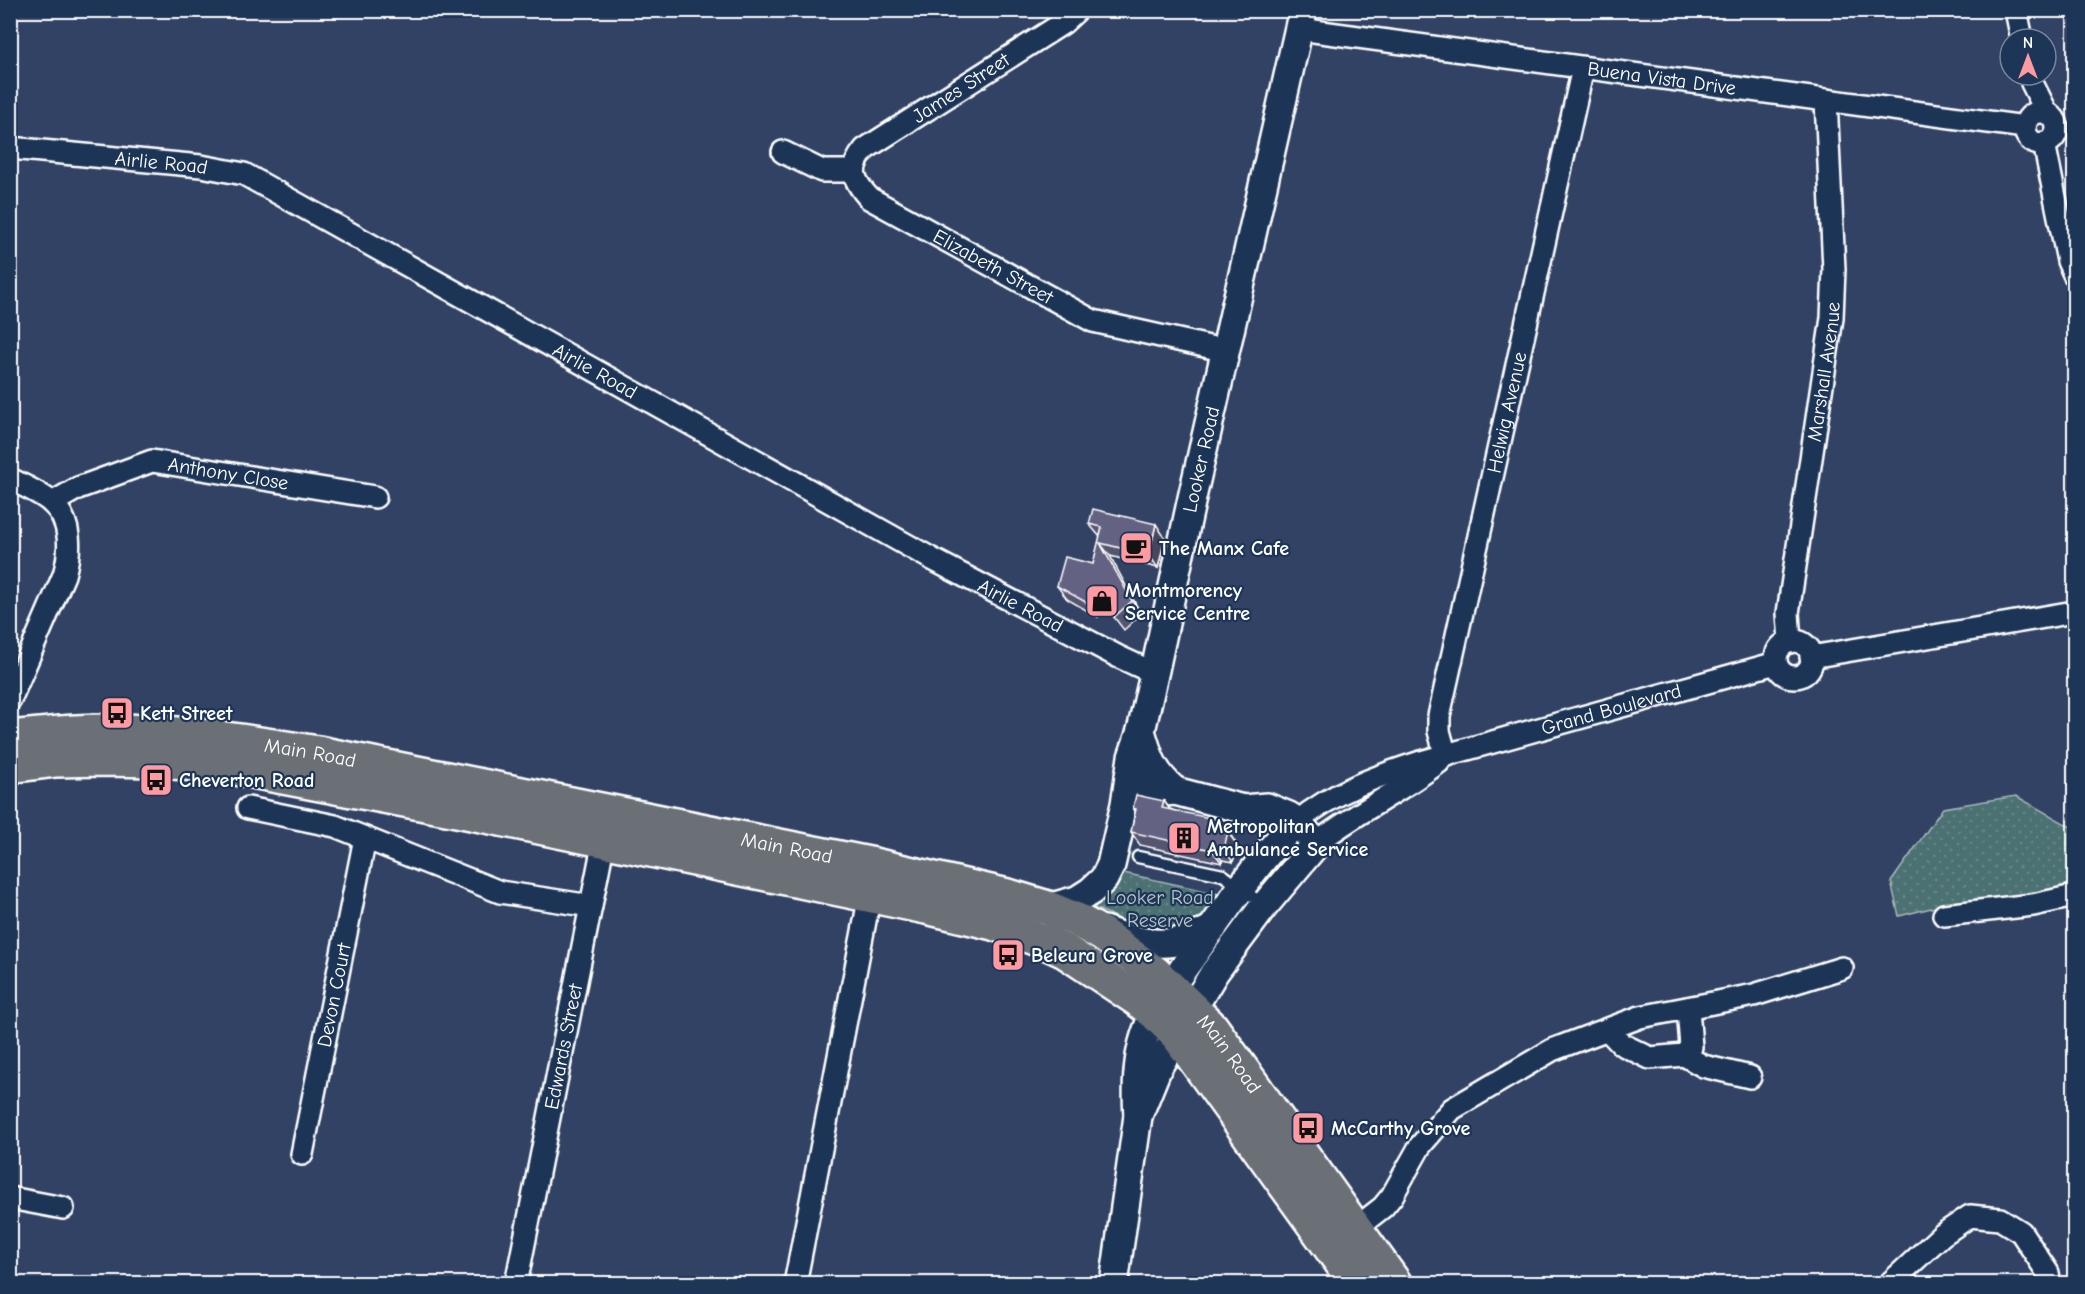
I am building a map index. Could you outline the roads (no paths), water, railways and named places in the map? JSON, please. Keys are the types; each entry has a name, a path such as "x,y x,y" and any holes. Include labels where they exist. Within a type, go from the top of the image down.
{"main road":[{"name":"Main Road","path":"10,738 76,732 179,734 243,740 318,753 870,895 993,923 1048,943 1100,973 1212,1028 1395,1284"},
{"name":"Main Road","path":"10,766 56,760 104,759 153,760 236,768 417,802 607,826 874,865 1008,896 1063,914 1125,950 1174,1011 1357,1284"}],"street":[{"name":"James Street","path":"854,171 857,159 865,149 1063,23 1077,10"},
{"path":"2016,10 2020,27"},
{"name":"Buena Vista Drive","path":"1301,20 1583,68 1826,100 2046,122"},
{"name":"Looker Road","path":"1063,914 1104,879 1114,855 1136,742 1141,731 1155,670 1194,488 1301,20"},
{"name":"Helwig Avenue","path":"1446,756 1439,731 1439,716 1583,68"},
{"path":"2034,87 2046,122 2055,136 2044,143 2068,261 2074,274"},
{"name":"Marshall Avenue","path":"1790,642 1788,613 1832,318 1834,269 1826,100"},
{"name":"Airlie Road","path":"10,148 201,166 244,174 932,559 1119,657 1143,668 1155,670"},
{"path":"783,152 822,171 854,171"},
{"name":"Elizabeth Street","path":"854,171 857,184 869,198 1093,321 1227,351"},
{"name":"Anthony Close","path":"52,503 78,488 152,461 375,497"},
{"path":"10,479 52,503 61,514 69,537 68,561 64,575 10,700"},
{"path":"1811,657 2074,612"},
{"path":"1790,642 1803,645 1810,652 1809,668 1797,677 1785,675 1776,663 1779,650 1790,642"},
{"name":"Grand Boulevard","path":"1174,1011 1213,928 1289,830 1309,812 1359,784 1421,762 1776,663"},
{"path":"1141,731 1154,771 1175,790"},
{"name":"Grand Boulevard","path":"1174,1011 1214,973 1264,906 1310,850 1335,829 1416,779 1446,756"},
{"path":"1129,777 1139,790 1153,793 1175,790 1244,809 1260,824 1289,830 1310,850"},
{"path":"248,808 335,826 500,892 591,906"},
{"name":"Edwards Street","path":"516,1284 607,826"},
{"name":"Devon Court","path":"302,1154 365,838"},
{"path":"795,1284 870,895"},
{"path":"1944,915 2033,905 2074,896"},
{"path":"1063,914 1113,934 1158,944 1174,943 1197,937 1213,928"},
{"path":"1356,1228 1383,1207 1392,1196 1420,1146 1452,1109 1552,1050 1640,1017 1754,995 1842,968"},
{"path":"1606,1029 1620,1044 1650,1058 1684,1054 1691,1047 1688,1008"},
{"path":"1113,1284 1138,1116 1137,1096 1142,1047 1147,1029 1174,1011"},
{"path":"1684,1054 1703,1066 1750,1077"},
{"path":"10,1198 63,1208"},
{"path":"1889,1284 1942,1235 1970,1216 2000,1219 2021,1232 2048,1273 2050,1284"}],"lane":[{"path":"1138,857 1223,875 1264,906"}],"place":[{"name":"The Manx Cafe","path":"1136,548"},
{"name":"Montmorency Service Centre","path":"1102,601"},
{"name":"Kett Street","path":"117,713"},
{"name":"Cheverton Road","path":"156,780"},
{"name":"Metropolitan Ambulance Service","path":"1184,838"},
{"name":"Beleura Grove","path":"1008,955"},
{"name":"McCarthy Grove","path":"1308,1128"}],"park label":[{"name":"Looker Road Reserve","path":"1160,908"}]}
